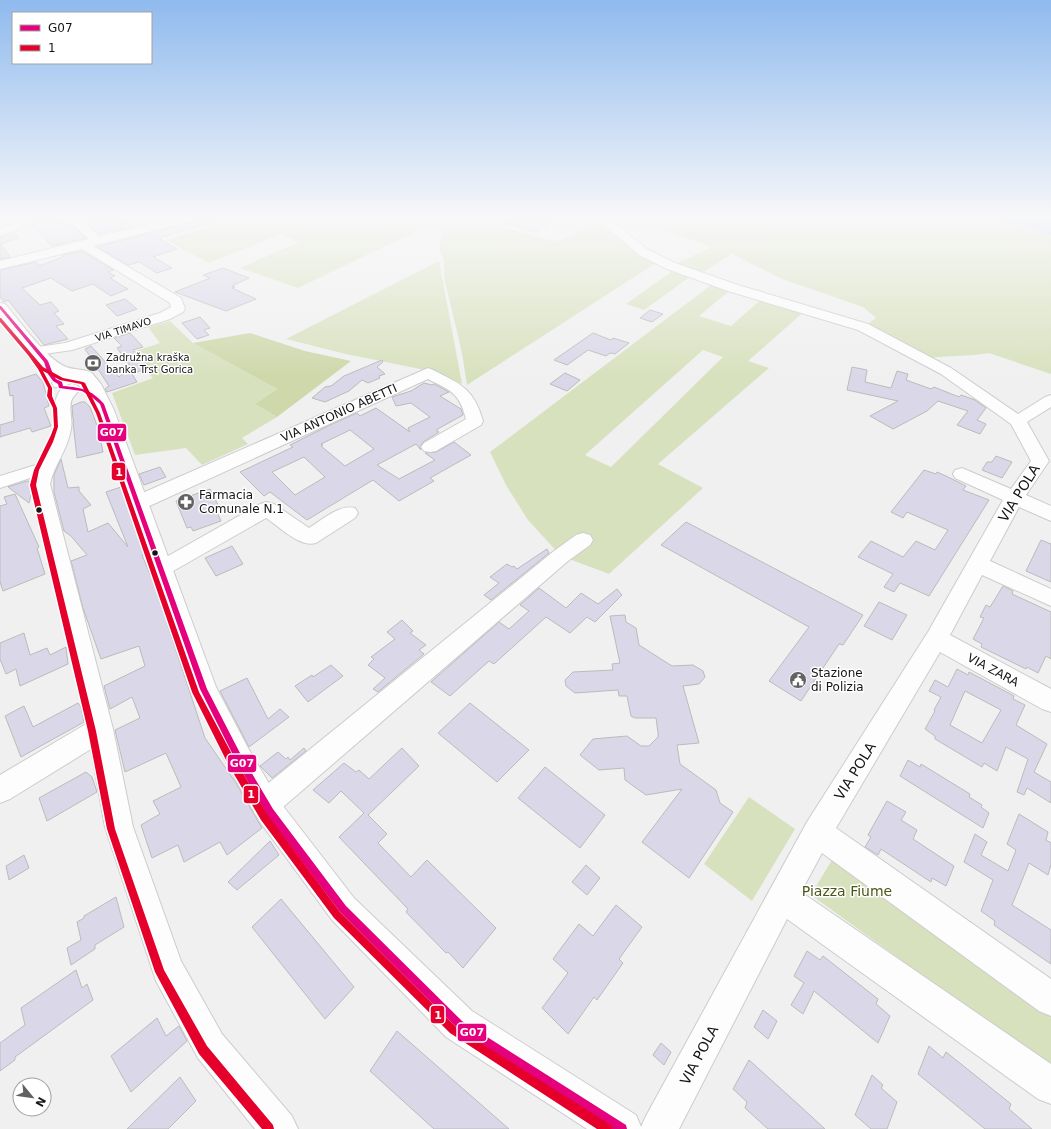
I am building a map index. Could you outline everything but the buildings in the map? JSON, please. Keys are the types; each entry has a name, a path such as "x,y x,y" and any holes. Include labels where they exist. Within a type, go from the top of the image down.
{"main road":[{"path":"2,313 42,358 54,381 74,388 105,410 204,689 238,757 265,804 343,909 459,1024 622,1129"}],"street":[{"name":"VIA TIMAVO","path":"42,358 67,347 165,316 178,309 176,301 126,271"},
{"name":"VIA POLA","path":"659,1129 817,832 936,639 1014,498 1040,461 1018,420 946,371 863,327 733,288 684,271"},
{"name":"VIA ANTONIO ABETTI","path":"138,503 428,373 462,391 471,405 475,421 430,447"},
{"path":"74,388 61,438 45,470 41,484 100,729 119,827 168,969 210,1046 279,1129"},
{"path":"1018,420 1051,400"},
{"path":"0,482 29,472 45,470"},
{"path":"962,474 1051,514"},
{"path":"161,569 267,509 309,538 348,512"},
{"path":"265,804 561,556 583,540"},
{"path":"978,564 1051,598"},
{"name":"VIA ZARA","path":"936,639 1051,701"},
{"path":"0,790 100,729"},
{"path":"817,832 1051,998"},
{"path":"782,897 1051,1086"}],"green space":[{"path":"248,271 334,271 298,288"},
{"path":"420,271 441,271 462,384 430,371 346,354 286,339"},
{"path":"444,271 644,271 467,385 462,353 444,277"},
{"path":"673,271 691,276 644,310 626,304"},
{"path":"683,271 705,271 697,276"},
{"path":"765,271 1051,271 1051,374 989,353 921,358 863,327 876,318 863,307 782,279"},
{"path":"715,282 733,288 699,316 731,326 764,297 806,310 748,361 769,368 658,464 703,488 609,574 561,556 528,520 506,485 490,452","holes":["703,350 723,357 611,467 585,455"]},
{"path":"170,321 193,343 277,389 255,404 277,417 242,438 248,444 202,465 186,448 135,455 112,393 153,378 127,354 160,343 148,327"},
{"path":"250,333 305,351 351,361 277,417 255,404 277,389 193,343"},
{"path":"749,797 795,829 752,901 704,864"},
{"name":"Piazza Fiume","path":"836,853 1051,1009 1051,1068 811,895"}],"transit line":[{"name":"G07","path":"0,307 46,362 50,374 57,382 60,383 61,387 83,390 95,397 102,404 204,689 238,757 270,812 343,909 459,1024 622,1129"},
{"name":"1","path":"0,319 41,368 62,379 83,383 98,413 196,692 231,761 264,817 337,915 453,1030 607,1129"},
{"name":"1","path":"30,355 40,369 50,388 49,394 55,408 56,420 54,435 36,470 33,485 92,731 111,829 160,972 203,1050 269,1129"}],"place":[{"name":"Zadružna kraška banka Trst Gorica","path":"93,363"},
{"name":"Farmacia Comunale N.1","path":"186,502"},
{"name":"Stazione di Polizia","path":"798,680"}]}
